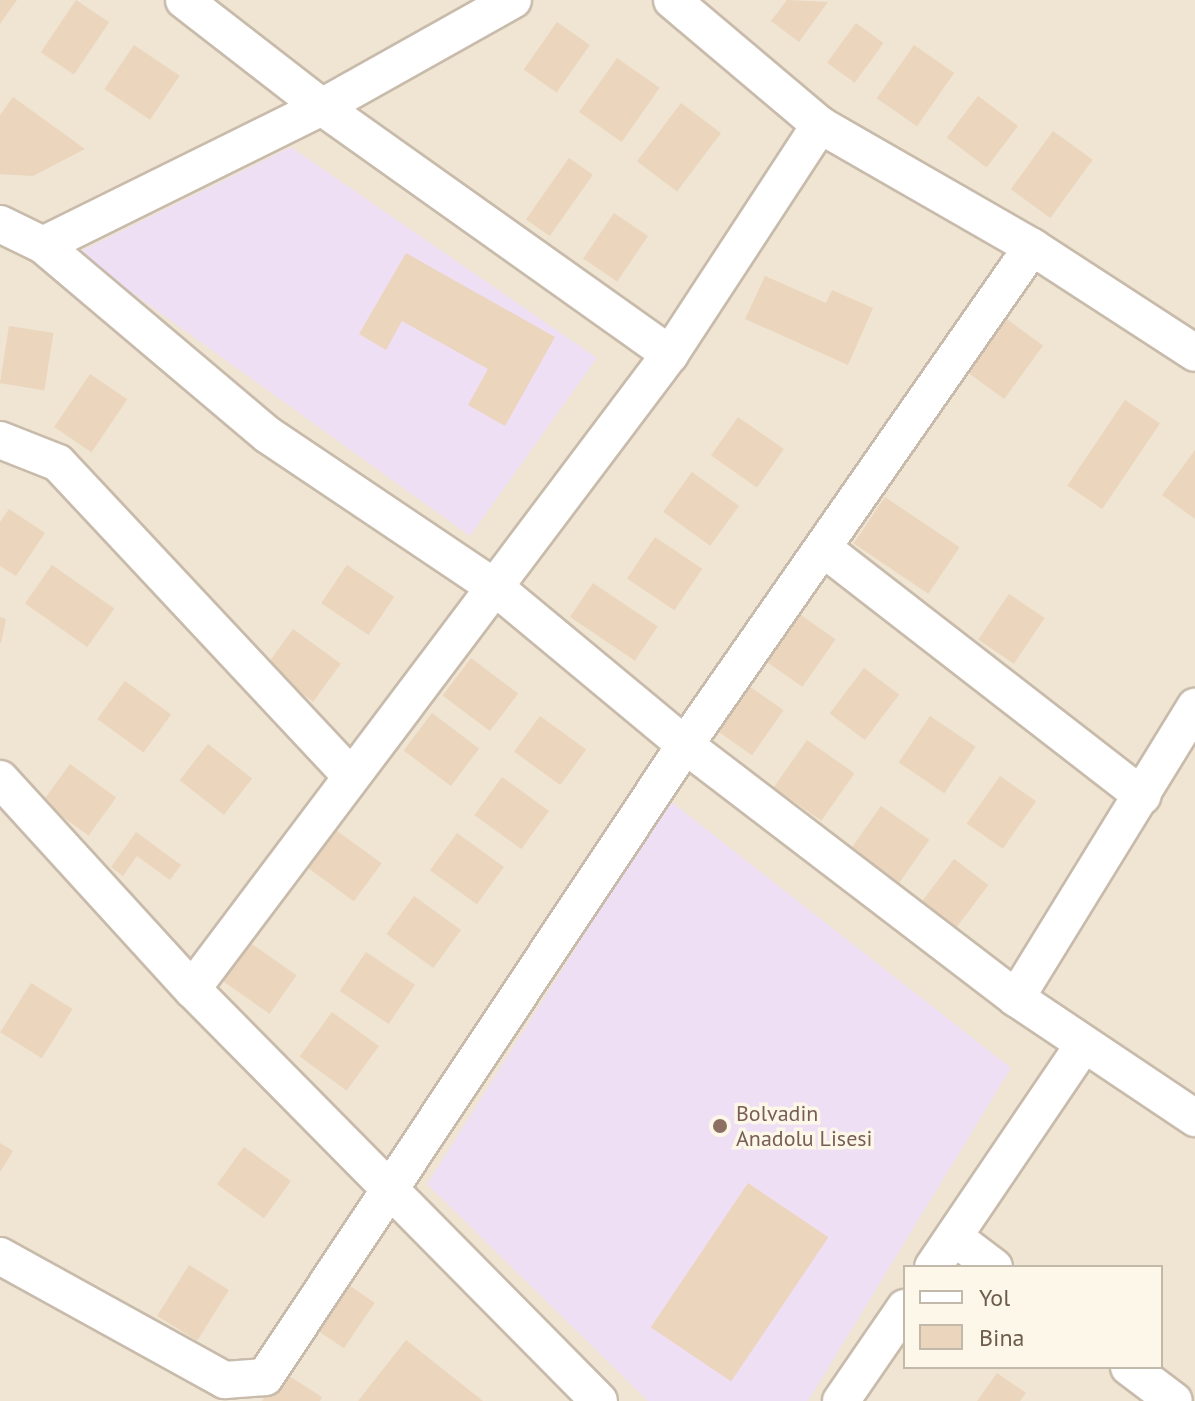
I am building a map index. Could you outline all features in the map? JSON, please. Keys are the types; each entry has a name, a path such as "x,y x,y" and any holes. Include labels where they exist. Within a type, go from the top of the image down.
{"street":[{"path":"184,0 322,107 670,354"},
{"path":"43,245 322,107 513,0"},
{"path":"672,0 820,125 1032,247 1195,353"},
{"path":"192,989 350,775 496,588 670,354 820,125"},
{"path":"0,224 43,245 268,435 496,588 685,745 1016,998 1195,1118"},
{"path":"0,1256 225,1380 265,1377 685,745 1032,247"},
{"path":"0,440 58,463 350,775"},
{"path":"824,549 1142,796"},
{"path":"1016,998 1194,713"},
{"path":"0,779 192,989 390,1193 599,1401"},
{"path":"934,1265 1084,1044"},
{"path":"954,1237 991,1265"},
{"path":"841,1401 903,1311"},
{"path":"1132,1369 1174,1401"}],"shaded area":[{"path":"0,0 1195,0 1195,1401 0,1401"},
{"path":"291,147 597,358 470,536 77,253"},
{"name":"Bolvadin Anadolu Lisesi","path":"669,800 1011,1068 808,1401 648,1401 427,1184"}],"building":[{"path":"0,0 17,0 0,24"},
{"path":"76,0 109,22 74,75 41,52"},
{"path":"787,0 828,2 799,42 771,21"},
{"path":"557,22 590,45 556,92 524,70"},
{"path":"856,23 884,43 855,83 827,63"},
{"path":"134,45 180,76 150,120 104,89"},
{"path":"914,45 954,73 917,126 877,98"},
{"path":"617,58 660,88 622,142 579,112"},
{"path":"978,96 1018,126 987,168 947,138"},
{"path":"13,97 85,149 33,176 0,174 0,115"},
{"path":"681,103 721,133 677,191 637,161"},
{"path":"1053,131 1093,160 1050,218 1011,189"},
{"path":"569,158 593,175 550,236 526,219"},
{"path":"614,213 648,236 617,282 583,259"},
{"path":"406,253 555,337 505,426 468,405 488,369 402,321 386,350 359,334"},
{"path":"765,276 826,303 832,290 873,308 848,365 745,319"},
{"path":"1001,315 1043,346 1004,399 962,368"},
{"path":"9,326 53,333 44,390 0,383"},
{"path":"90,374 127,399 92,452 54,427"},
{"path":"1125,400 1160,423 1102,509 1067,485"},
{"path":"738,417 784,449 757,488 711,456"},
{"path":"1195,450 1195,519 1162,495"},
{"path":"692,472 739,506 710,546 663,512"},
{"path":"885,497 960,547 928,594 854,543"},
{"path":"9,509 45,533 16,576 0,566 0,522"},
{"path":"655,537 702,569 674,610 627,578"},
{"path":"52,565 114,609 87,647 25,604"},
{"path":"347,565 394,597 369,635 321,603"},
{"path":"593,583 658,627 635,661 570,617"},
{"path":"1009,594 1045,618 1014,664 978,640"},
{"path":"788,606 836,639 802,687 755,654"},
{"path":"0,617 6,619 1,643 0,643"},
{"path":"293,629 341,664 313,702 265,667"},
{"path":"471,658 518,694 490,731 443,696"},
{"path":"864,668 899,694 865,740 830,714"},
{"path":"736,677 784,710 752,755 704,722"},
{"path":"125,681 171,715 143,753 97,719"},
{"path":"432,713 479,749 451,786 404,751"},
{"path":"540,716 586,750 560,785 514,752"},
{"path":"930,716 976,747 944,793 899,762"},
{"path":"807,740 855,773 821,821 774,788"},
{"path":"208,744 252,778 224,815 180,780"},
{"path":"70,764 116,798 88,836 42,802"},
{"path":"1000,776 1036,801 1003,849 967,824"},
{"path":"502,777 549,811 521,849 474,815"},
{"path":"881,806 929,840 898,885 849,851"},
{"path":"333,828 382,863 354,901 305,866"},
{"path":"136,832 181,865 170,880 137,856 123,876 111,867"},
{"path":"457,833 504,867 477,904 430,870"},
{"path":"954,859 988,885 954,930 920,905"},
{"path":"414,896 461,930 433,968 386,934"},
{"path":"249,942 297,975 270,1014 222,981"},
{"path":"366,952 415,985 389,1024 340,991"},
{"path":"31,983 73,1009 42,1058 0,1032"},
{"path":"332,1012 379,1046 347,1091 300,1056"},
{"path":"0,1143 13,1151 0,1172"},
{"path":"244,1147 291,1181 264,1218 217,1184"},
{"path":"748,1183 828,1237 731,1381 651,1327"},
{"path":"189,1265 229,1290 197,1341 157,1316"},
{"path":"344,1282 375,1303 344,1348 313,1328"},
{"path":"406,1340 483,1401 358,1401"},
{"path":"281,1371 322,1397 320,1401 262,1401"},
{"path":"997,1373 1026,1393 1020,1401 977,1401"}],"place":[{"name":"Bolvadin Anadolu Lisesi","path":"720,1126"}]}
